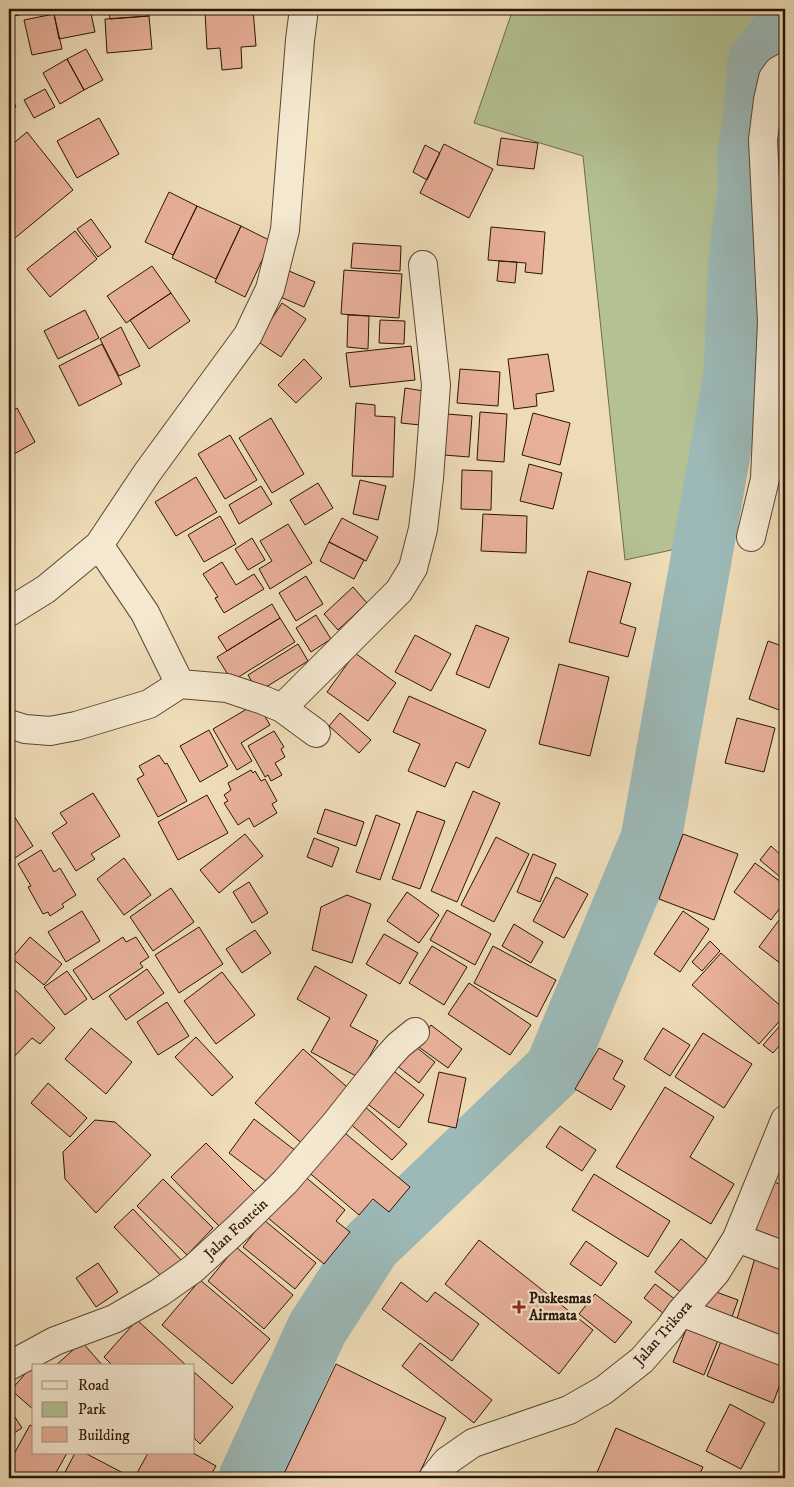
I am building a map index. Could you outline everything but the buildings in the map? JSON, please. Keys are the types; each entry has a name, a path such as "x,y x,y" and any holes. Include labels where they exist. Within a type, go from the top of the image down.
{"street":[{"path":"9,612 46,589 99,545 147,472 248,335 270,289 285,230 304,9"},
{"path":"751,537 765,479 772,322 763,140 773,78 778,71 785,67"},
{"path":"282,708 398,591 413,568 423,529 436,384 423,265"},
{"path":"99,545 146,612 180,684"},
{"path":"9,724 25,729 50,731 76,726 149,704 180,684 227,688 263,700 282,708 316,733"},
{"name":"Jalan Fontein","path":"9,1366 55,1342 114,1318 159,1293 193,1268 285,1182 335,1124 388,1056 415,1032"},
{"name":"Jalan Trikora","path":"433,1478 447,1461 472,1443 570,1410 604,1390 642,1360 716,1272 737,1238 785,1120"},
{"path":"737,1238 785,1256"},
{"path":"681,1312 785,1352"}],"green space":[{"path":"520,9 785,9 785,162 766,360 681,548 625,560 583,156 474,123 512,12"}],"waterway":[{"path":"249,1478 317,1329 371,1245 555,1069 651,839 734,375 739,258 749,188 747,156 753,122 758,62 785,28"}],"place":[{"name":"Puskesmas Airmata","path":"519,1307"}]}
